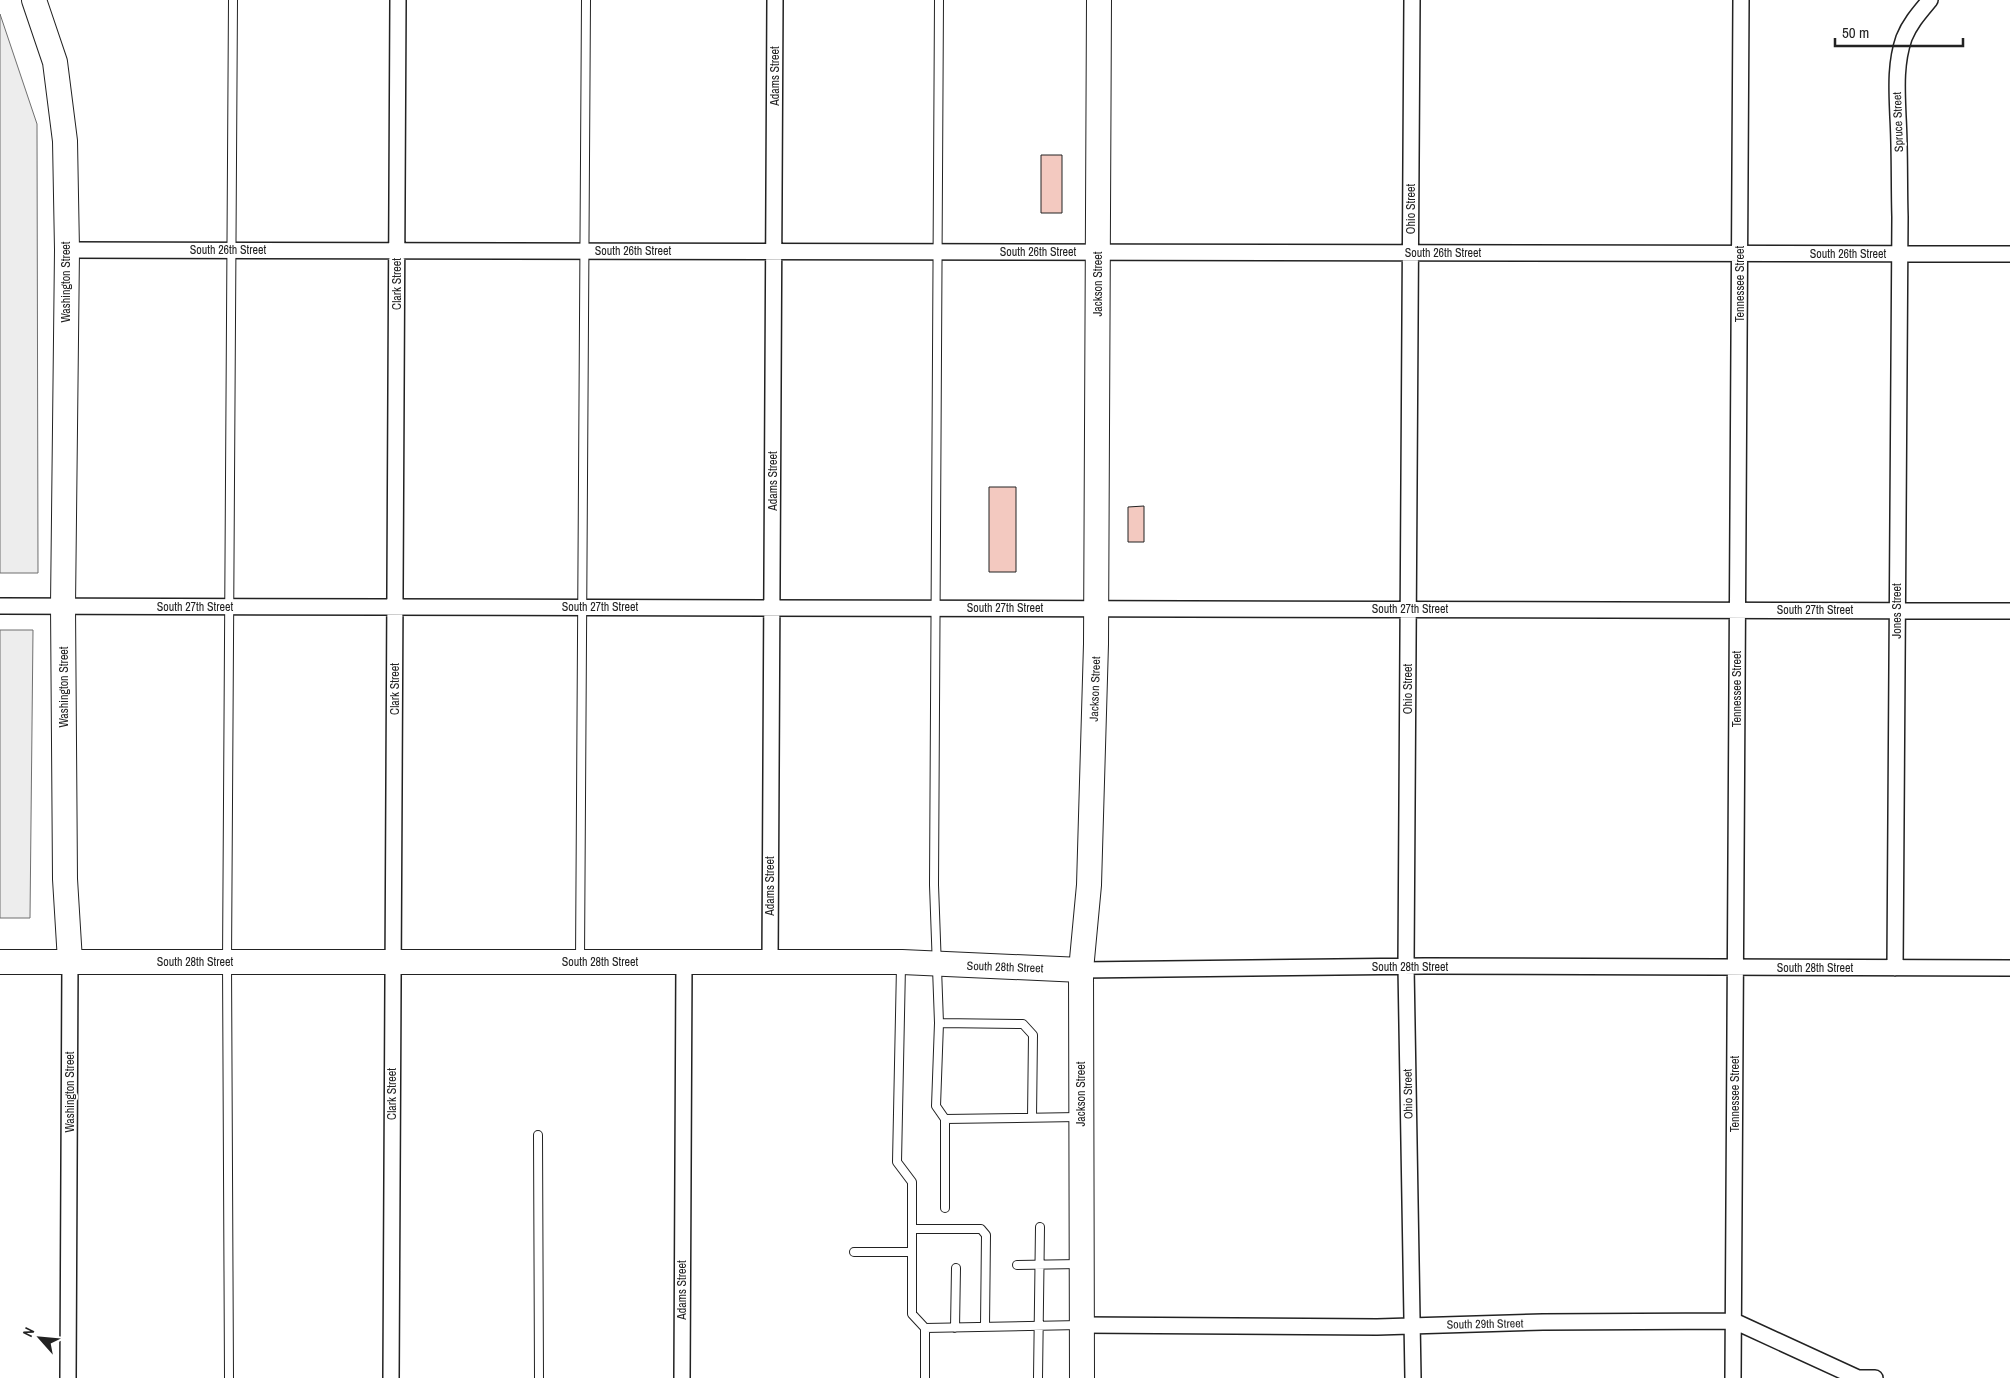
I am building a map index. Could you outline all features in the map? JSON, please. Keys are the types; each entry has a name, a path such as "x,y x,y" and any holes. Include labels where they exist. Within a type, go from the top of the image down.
{"main road":[{"name":"Washington Street","path":"34,0 55,62 65,141 67,250 64,606 65,879 70,961"},
{"name":"Jackson Street","path":"1082,1378 1081,970 1089,885 1097,609 1099,0"},
{"name":"South 28th Street","path":"0,962 901,963 1081,970"}],"street":[{"name":"Clark Street","path":"390,1378 398,0"},
{"name":"Adams Street","path":"770,963 775,0"},
{"name":"Ohio Street","path":"1412,0 1406,966 1413,1378"},
{"name":"Tennessee Street","path":"1733,1378 1741,0"},
{"name":"Spruce Street","path":"1899,254 1898,116 1896,97 1900,52 1914,19 1930,0"},
{"name":"South 26th Street","path":"67,250 2010,254"},
{"name":"Jones Street","path":"1895,968 1899,254"},
{"name":"South 27th Street","path":"0,606 2010,611"},
{"name":"Washington Street","path":"68,1378 70,961"},
{"name":"Adams Street","path":"682,1378 684,962"},
{"name":"South 28th Street","path":"1081,970 1406,966 2010,968"},
{"name":"South 29th Street","path":"1082,1325 1412,1326 1543,1322 1734,1321 1858,1378 1875,1378"}],"lane":[{"path":"229,1378 227,962 232,0"},
{"path":"580,962 586,0"},
{"path":"939,0 936,608 936,964 938,1023 936,1106 945,1119 945,1208"},
{"path":"901,963 897,1162 912,1182 912,1314 925,1328 925,1378"},
{"path":"938,1023 1024,1024 1033,1035 1032,1117"},
{"path":"945,1119 1082,1117"},
{"path":"538,1135 539,1378"},
{"path":"1038,1378 1040,1226"},
{"path":"912,1229 981,1229 986,1235 985,1326"},
{"path":"956,1238 957,1229"},
{"path":"854,1252 912,1252"},
{"path":"986,1264 996,1264"},
{"path":"1017,1265 1082,1264"},
{"path":"955,1328 956,1268"},
{"path":"925,1328 1082,1325"}],"shaded area":[{"path":"0,14 37,124 38,573 0,573"},
{"path":"0,630 33,630 30,918 0,918"}],"building":[{"path":"1041,155 1062,155 1062,213 1041,213"},
{"path":"989,487 1016,487 1016,572 989,572"},
{"path":"1144,506 1144,542 1128,542 1128,507"}]}
